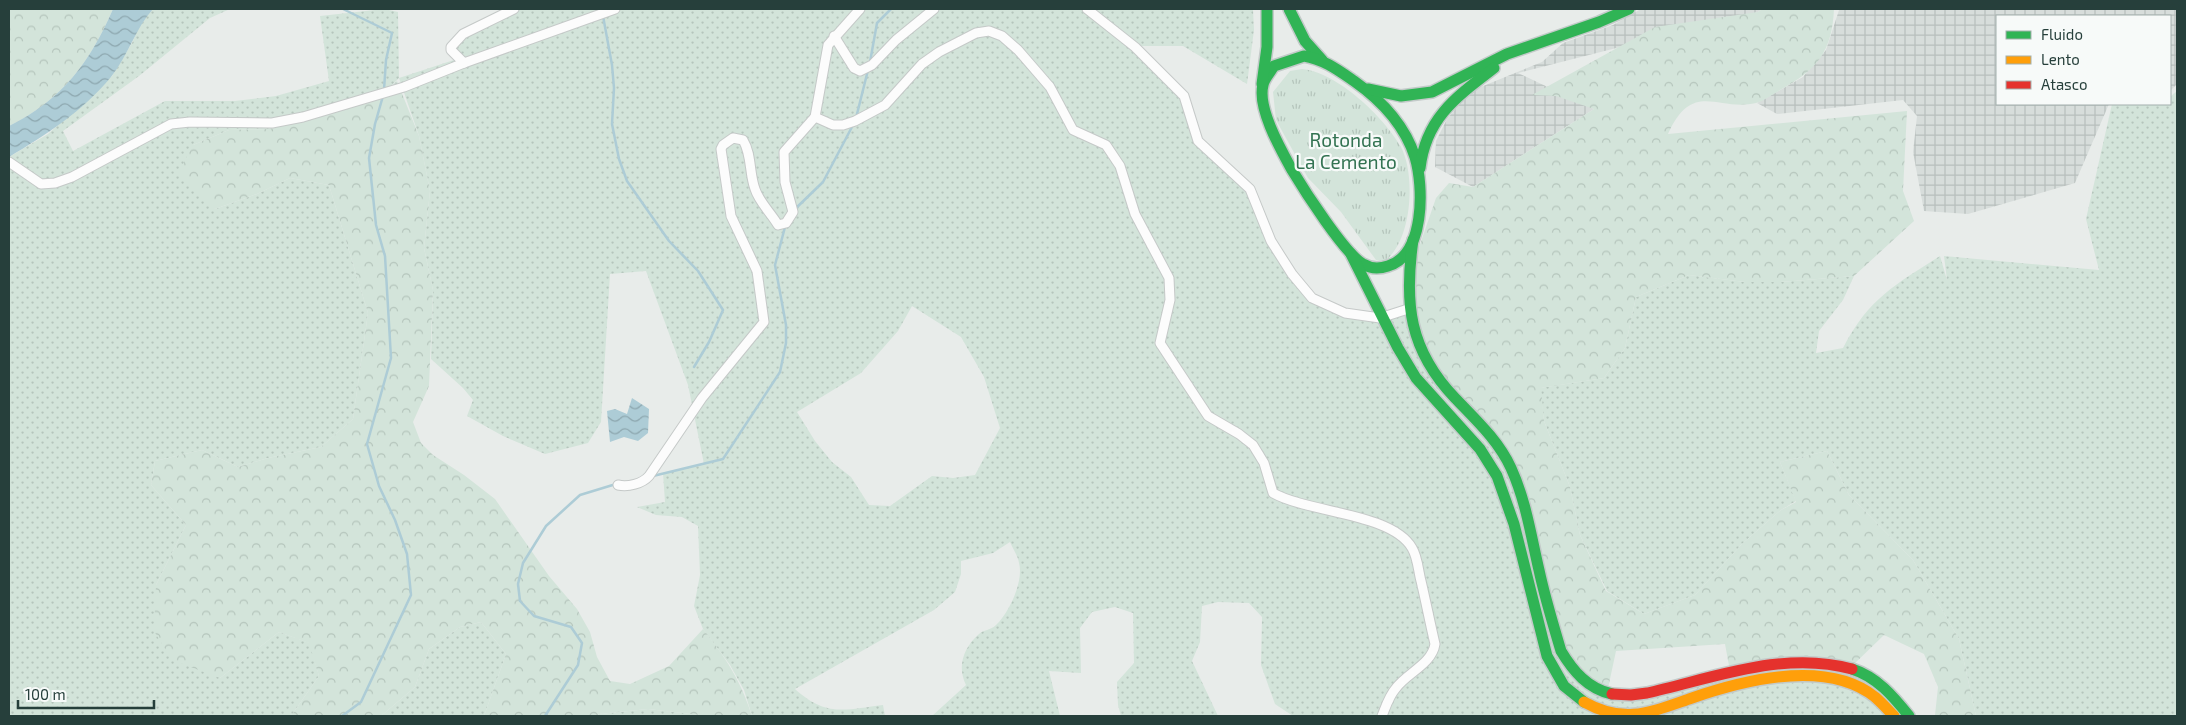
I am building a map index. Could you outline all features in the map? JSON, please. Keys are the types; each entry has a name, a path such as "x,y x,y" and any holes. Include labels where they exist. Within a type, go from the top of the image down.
{"main road":[{"path":"1267,9 1267,48 1261,89 1270,131 1281,152 1351,254 1380,318 1416,378 1438,405 1464,429 1497,476 1512,524 1543,649 1558,678 1572,694 1595,708 1619,716 1643,715 1695,697 1750,683 1812,675 1842,680 1852,685 1877,698 1894,716"},
{"path":"1289,9 1305,41 1322,60 1367,89 1384,106 1404,136 1414,157 1419,178"},
{"path":"1367,89 1385,95 1419,95 1440,89 1505,54 1592,26 1629,9"},
{"path":"1551,39 1496,66 1441,111 1433,122 1424,141 1419,178 1420,206 1408,266 1408,308 1413,330 1430,369 1494,440 1510,467 1523,499 1561,651 1568,664 1589,685 1607,693 1637,695 1757,666 1818,662 1850,667 1886,687 1901,702 1910,716"},
{"path":"1261,89 1272,69 1287,59 1304,56 1322,60"},
{"path":"1351,254 1360,262 1371,267 1390,266 1405,256 1413,240"}],"street":[{"path":"464,63 451,50 460,36 514,9"},
{"path":"9,163 41,184 55,183 72,177 171,124 190,122 272,123 303,117 404,86 615,9"},
{"path":"618,485 624,486 647,478 702,398 764,322 757,271 731,216 722,150 724,144 733,138 743,140 749,157 750,173 758,198 778,225 786,223 793,212 785,182 784,152 816,117 828,45 860,9"},
{"path":"834,36 854,68 860,72 869,67 896,40 934,9"},
{"path":"1087,9 1135,47 1184,96 1198,142 1250,190 1271,241 1292,274 1307,293 1322,305 1345,313 1380,318 1408,308"},
{"path":"816,117 828,124 843,125 866,116 885,105 929,58 976,33 995,32 1018,50 1050,87 1073,130 1106,145 1120,166 1135,214 1169,278 1170,300 1160,342 1206,413 1253,445 1264,463 1273,493 1290,501 1373,522 1397,532 1412,548 1418,562 1434,649 1430,657 1396,687 1390,695 1382,716"}],"shaded area":[{"path":"1641,9 1762,9 1758,12 1518,73 1594,109 1473,187 1435,167 1436,141 1447,119 1471,91 1542,62 1563,43 1613,25"},
{"path":"1836,9 2177,9 2177,84 2171,90 2171,15 1996,15 1996,105 2109,105 2075,183 1968,214 1924,211 1913,152 1917,116 1903,100 1777,114 1757,103 1803,77 1826,50 1839,10"}],"green space":[{"path":"9,9 113,9 94,46 72,78 44,104 28,116 9,126"},
{"path":"153,9 230,9 210,18 139,76 63,131 73,151 165,101 235,101 276,96 329,81 320,16 384,9 398,12 399,78 384,93 303,120 269,129 229,130 193,145 215,209 257,194 290,178 329,185 368,313 353,419 321,447 268,458 238,467 202,450 155,461 151,485 186,525 156,585 220,678 279,632 310,643 319,676 291,716 9,716 9,157 48,134 112,76 132,43 141,22"},
{"path":"515,9 1253,9 1254,30 1247,84 1183,46 1137,46 1177,89 1207,154 1244,180 1269,244 1323,305 1381,319 1408,309 1494,439 1607,693 1786,663 1908,716 1293,716 1275,704 1261,665 1262,617 1249,603 1218,602 1202,606 1200,642 1192,661 1218,716 1121,716 1118,705 1117,682 1134,663 1133,613 1115,607 1092,612 1080,628 1081,673 1049,671 1060,716 932,716 966,685 962,671 963,658 973,639 994,627 1001,620 1010,605 1017,587 1020,570 1018,558 1010,542 993,553 961,561 961,574 955,592 934,610 795,689 806,698 826,708 846,710 883,705 885,716 752,716 744,690 730,665 703,629 694,606 700,575 698,526 682,517 656,515 637,507 665,502 663,473 704,464 688,385 646,271 610,274 601,422 588,443 545,454 503,436 467,416 473,400 463,388 431,359 433,290 424,248 430,191 419,136 399,78 457,59 450,49 463,35","holes":["912,306 961,337 984,377 1000,428 975,475 953,478 932,476 890,506 869,505 851,477 832,462 815,441 797,412 861,373 898,331"]},
{"path":"1762,9 1834,9 1830,37 1820,58 1813,67 1793,83 1759,102 1742,105 1707,101 1697,102 1687,107 1677,117 1668,134 1907,111 1903,191 1914,221 1854,276 1781,282 1745,282 1689,275 1636,297 1625,348 1604,378 1541,388 1544,421 1570,487 1580,535 1606,591 1644,614 1695,595 1742,544 1781,510 1796,502 1780,462 1827,451 1849,495 1913,560 1959,639 1976,716 1932,716 1935,715 1938,687 1924,654 1884,635 1851,667 1730,671 1725,644 1616,651 1607,693 1568,664 1510,467 1452,395 1413,330 1416,256 1436,198 1449,183 1473,187 1594,109 1556,96 1532,95 1655,27 1758,12"},
{"name":"Rotonda La Cemento","path":"1302,69 1330,78 1358,98 1383,123 1401,147 1409,174 1409,207 1401,238 1394,251 1385,261 1376,260 1341,212 1308,178 1276,120 1273,92 1290,71"},
{"path":"397,81 419,136 430,191 424,248 433,290 429,386 413,422 421,443 433,455 464,475 495,499 549,576 577,609 590,632 597,657 610,681 630,684 669,666 703,629 732,670 752,716 708,716 648,709 599,714 597,716 484,716 506,654 481,622 460,627 429,649 415,687 381,716 291,716 319,676 309,643 279,632 220,678 172,660 154,631 156,585 186,525 151,485 155,461 202,450 238,467 268,458 321,447 353,419 368,313 329,185 290,178 257,194 215,209 178,173 193,145 229,130 269,129 303,120 384,93"},
{"path":"2177,91 2177,716 1976,716 1959,639 1913,560 1849,495 1827,451 1780,462 1796,501 1781,510 1742,544 1695,595 1644,614 1607,591 1580,535 1570,487 1544,421 1540,388 1604,378 1625,348 1636,297 1689,275 1745,282 1781,282 1854,276 1843,300 1819,331 1816,353 1843,348 1863,317 1884,294 1940,256 1947,280 1944,256 2099,270 2086,219 2112,105 2171,105 2171,96"},
{"path":"481,622 506,654 484,716 381,716 415,687 429,649 460,627"},
{"path":"648,709 708,716 597,716 599,714"}],"water":[{"path":"113,9 153,9 141,25 117,69 100,89 63,122 9,157 9,126 28,116 44,104 72,78 94,46"},
{"path":"632,398 649,409 648,433 638,441 624,437 610,442 607,411 615,409 627,414"}],"waterway":[{"path":"343,9 392,33 386,60 384,90"},
{"path":"870,62 877,23 891,9"},
{"path":"603,16 614,88 612,124 619,159 627,181 669,241 698,271 723,310 709,342 694,367"},
{"path":"856,118 868,70"},
{"path":"342,716 361,702 411,595 407,554 395,520 379,486 367,444 391,358 385,256 376,225 369,158 375,124 383,96"},
{"path":"794,210 823,182 853,125"},
{"path":"653,476 723,459 780,372 786,343 786,325 775,265 785,227"},
{"path":"545,716 578,665 582,643 571,627 534,616 520,601 518,584 523,563 546,526 580,495 616,484"}],"traffic: fast":[{"path":"1262,84 1267,47 1267,9"},
{"path":"1289,9 1305,41 1322,60"},
{"path":"1368,89 1401,96 1432,92 1507,54 1599,22 1629,9"},
{"path":"1304,56 1330,66 1364,88 1383,105 1398,124 1411,146 1420,185 1419,219 1409,249 1400,259 1388,266 1381,268 1366,266 1346,248 1325,221 1292,170 1271,129 1263,105 1262,94 1265,80 1274,66 1304,56"},
{"path":"1420,168 1423,151 1436,122 1455,99 1494,68"},
{"path":"1413,240 1410,263 1410,305 1413,325 1419,344 1440,380 1493,439 1511,468 1524,506 1544,591 1561,651 1582,678 1603,692 1612,694"},
{"path":"1351,254 1398,348 1416,378 1480,449 1497,476 1514,524 1547,656 1564,686 1584,702"},
{"path":"1852,669 1877,682 1891,694 1909,716"}],"traffic: slow":[{"path":"1584,702 1612,713 1638,714 1664,708 1736,685 1785,676 1810,676 1833,679 1855,685 1875,697 1894,716"}],"traffic: jam":[{"path":"1612,694 1631,695 1647,693 1749,668 1775,664 1826,664 1852,669"}]}
